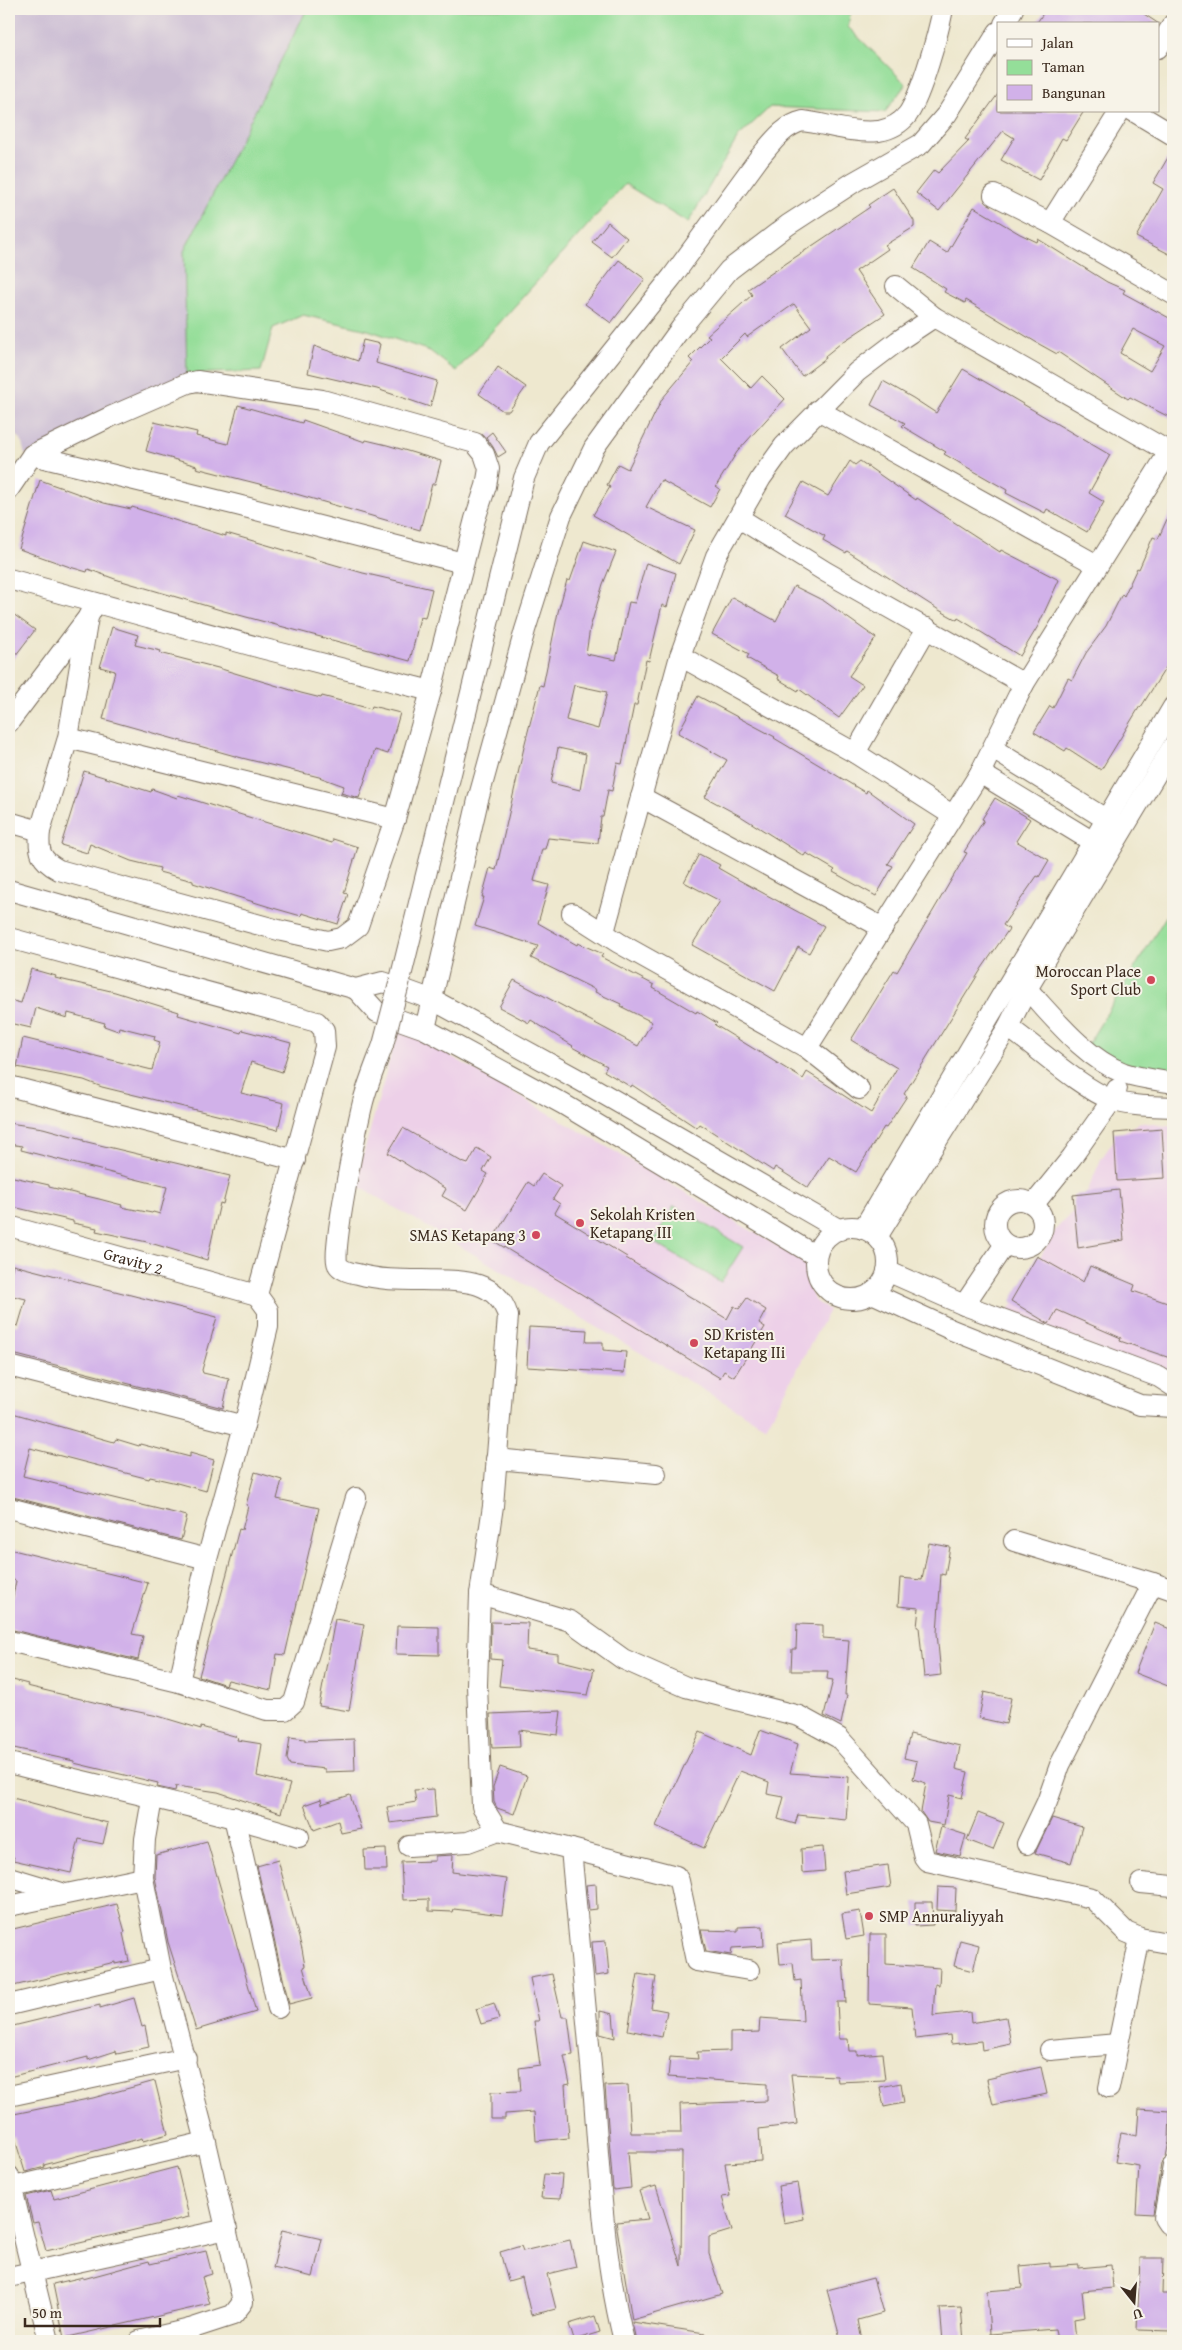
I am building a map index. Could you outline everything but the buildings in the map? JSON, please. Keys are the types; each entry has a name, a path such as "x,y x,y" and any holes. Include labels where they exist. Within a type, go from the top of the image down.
{"street":[{"path":"498,1831 482,1806 477,1685 480,1594 493,1506 509,1321 502,1302 494,1293 478,1285 460,1280 376,1279 339,1267 335,1261 338,1234 362,1103 383,1045 400,980 524,478 539,443 636,323 759,158 781,133 796,123 803,121 867,131 890,128 904,118 916,94 944,9"},
{"path":"1005,22 1013,9"},
{"path":"1160,45 1173,24"},
{"path":"425,1029 478,800 522,639 561,516 594,448 681,328 729,270 796,220 854,182 921,144 947,114 997,34"},
{"path":"1050,223 1119,112"},
{"path":"1135,112 1173,135"},
{"path":"994,195 1050,223 1173,294"},
{"path":"807,1048 980,773 1024,684 1097,565 1171,453 934,317 896,286"},
{"path":"604,932 680,656 716,556 770,463 818,410 870,361 934,317"},
{"path":"9,489 32,455 110,417 188,383 208,382 322,400 476,443 484,454 489,469 486,486 463,563 431,691 395,819 358,926 342,938 328,940 282,931 59,870 47,864 38,846 40,831 68,738 91,610"},
{"path":"818,410 1097,565"},
{"path":"32,455 463,563"},
{"path":"739,518 826,572 1024,684"},
{"path":"9,579 91,610 261,648 431,691"},
{"path":"9,722 91,610"},
{"path":"855,753 928,628"},
{"path":"680,656 855,753 952,815"},
{"path":"870,1233 1008,1027 1101,846 1106,819 1173,707"},
{"path":"68,738 395,819"},
{"path":"870,1233 1101,846 1123,829 1173,746"},
{"path":"993,750 1123,829"},
{"path":"980,773 1101,846"},
{"path":"641,797 883,928"},
{"path":"9,822 40,831"},
{"path":"9,890 356,989 383,982 433,1000 581,1081 840,1230"},
{"path":"572,913 807,1048 859,1089"},
{"path":"9,938 317,1022 324,1030 325,1047 257,1296 264,1302 270,1318 244,1426 207,1559 179,1682"},
{"path":"356,989 376,1012 425,1029 563,1104 816,1256"},
{"path":"1027,989 1084,1048 1124,1073 1173,1083"},
{"path":"1008,1027 1075,1078 1112,1100 1145,1106 1173,1107"},
{"path":"1034,1204 1072,1157 1112,1100 1124,1073"},
{"path":"9,1086 295,1160"},
{"path":"1020,1200 1034,1204 1039,1210 1044,1224 1039,1238 1034,1243 1019,1248 1005,1244 1000,1238 995,1224 1000,1210 1012,1201 1020,1200"},
{"name":"Gravity 2","path":"9,1226 257,1296"},
{"path":"851,1228 870,1233 886,1253 887,1271 882,1284 872,1293 852,1300 832,1294 820,1281 816,1267 816,1256 821,1245 829,1236 840,1230 851,1228"},
{"path":"964,1305 1005,1244"},
{"path":"887,1271 964,1305 1159,1377 1173,1386"},
{"path":"872,1293 952,1330 1140,1406 1173,1407"},
{"path":"9,1366 244,1426"},
{"path":"496,1458 656,1474"},
{"path":"9,1641 179,1682 267,1710 285,1710 294,1702 356,1498"},
{"path":"9,1508 207,1559"},
{"path":"1014,1540 1173,1590"},
{"path":"1027,1844 1047,1802 1060,1765 1153,1583"},
{"path":"480,1594 570,1621 624,1659 686,1687 799,1716 838,1738 916,1824 924,1857 927,1861 1092,1898 1126,1932 1140,1938 1173,1944"},
{"path":"9,1763 152,1799 234,1816 299,1837"},
{"path":"139,2341 186,2335 233,2315 242,2302 227,2229 186,2058 161,1969 143,1878 145,1839 152,1799"},
{"path":"234,1816 278,2008"},
{"path":"409,1846 468,1842 498,1831 676,1876 679,1881 696,1962 749,1970"},
{"path":"571,1849 589,2030 603,2216 615,2304 624,2341"},
{"path":"9,1877 65,1894"},
{"path":"9,1906 143,1878"},
{"path":"1141,1883 1172,1883"},
{"path":"1109,2088 1140,1938"},
{"path":"9,2004 161,1969"},
{"path":"1050,2050 1117,2044"},
{"path":"9,2096 186,2058"},
{"path":"48,2341 10,2184 206,2142"},
{"path":"1173,2166 1164,2218 1168,2224 1173,2226"},
{"path":"9,2277 227,2229"}],"shaded area":[{"path":"9,9 307,9 184,251 187,374 25,455 21,439 9,430"},
{"name":"Sekolah Kristen Ketapang III","path":"399,1026 807,1263 807,1282 814,1300 829,1310 766,1427 355,1184"},
{"path":"1140,1122 1173,1127 1173,1384 1003,1321 1057,1228 1084,1200 1101,1159 1117,1136"}],"green space":[{"path":"307,9 851,9 848,27 906,84 885,112 770,107 738,137 688,223 625,184 456,371 430,351 368,330 303,315 273,328 261,371 187,374 184,251"},
{"name":"Moroccan Place Sport Club","path":"1173,905 1173,1075 1082,1054"},
{"path":"674,1206 743,1247 721,1282 653,1242"}],"place":[{"name":"Moroccan Place Sport Club","path":"1151,980"},
{"name":"Sekolah Kristen Ketapang III","path":"580,1223"},
{"name":"SMAS Ketapang 3","path":"536,1235"},
{"name":"SD Kristen Ketapang IIi","path":"694,1343"},
{"name":"SMP Annuraliyyah","path":"869,1916"}]}
